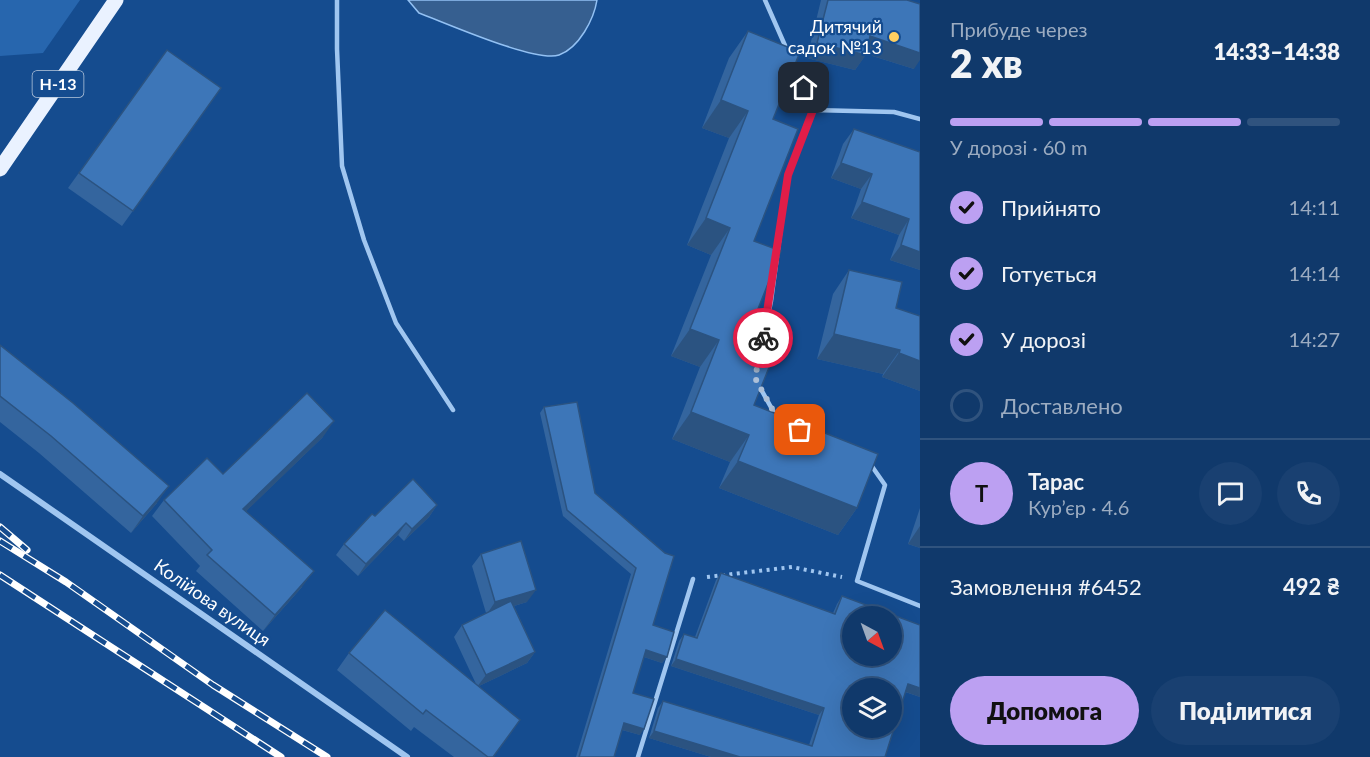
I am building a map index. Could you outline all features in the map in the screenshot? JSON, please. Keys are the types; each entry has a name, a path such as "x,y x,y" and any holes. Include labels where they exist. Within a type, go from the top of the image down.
{"main road":[{"name":"Н-13","path":"0,169 116,0"}],"street":[{"name":"Колійова вулиця","path":"0,474 407,757"}],"lane":[{"path":"338,0 337,49 342,166 364,240 396,323 453,410"},
{"path":"757,367 771,301 788,175 813,110 765,0"},
{"path":"813,110 894,112 920,119"},
{"path":"755,378 780,423"},
{"path":"868,461 885,485 857,581 920,606"},
{"path":"638,757 693,579"}],"path":[{"path":"693,579 792,567 857,581"}],"shaded area":[{"path":"0,0 80,0 43,53 0,56"},
{"path":"408,0 597,0 593,16 579,40 559,55 547,56 512,48 419,13"}],"building":[{"path":"828,0 907,0 920,4 920,53 870,36 866,55 817,43"},
{"path":"748,31 800,52 773,119 798,129 754,241 781,251 740,354 770,365 754,405 878,454 857,508 738,461 749,435 691,412 719,340 690,329 730,228 706,218 748,111 721,100"},
{"path":"167,50 221,88 133,211 79,173"},
{"path":"854,129 920,152 920,252 901,245 909,219 862,202 872,174 841,163"},
{"path":"849,270 902,282 896,308 920,316 920,361 899,353 900,350 834,334"},
{"path":"0,345 73,403 169,486 143,516 51,436 0,396"},
{"path":"307,393 334,421 243,509 314,571 275,615 207,555 212,550 164,500 207,458 223,474"},
{"path":"577,402 595,493 665,553 674,556 653,625 674,632 667,657 646,650 633,693 654,699 644,729 624,723 614,757 579,757 636,568 567,510 544,407"},
{"path":"413,479 437,505 412,529 406,523 366,564 344,544 372,514 375,516"},
{"path":"521,541 536,590 495,602 481,554"},
{"path":"721,573 835,614 842,596 869,606 842,606 842,666 902,666 902,618 920,625 920,688 908,684 902,703 902,678 842,678 842,738 891,738 885,757 740,757 654,731 663,701 812,746 824,708 676,659 684,634 697,638"},
{"path":"511,601 535,652 486,675 462,625"},
{"path":"385,610 520,720 493,757 488,757 426,710 423,714 349,653"}],"railway":[{"path":"0,527 27,550"},
{"path":"0,541 66,582 213,685 327,757"},
{"path":"0,575 281,757"}],"way so far":[{"path":"763,338 755,378 780,423 800,430"}],"place":[{"name":"Дитячий садок №13","path":"894,37"}],"route":[{"path":"763,338 771,301 788,175 813,110 804,88"}]}
